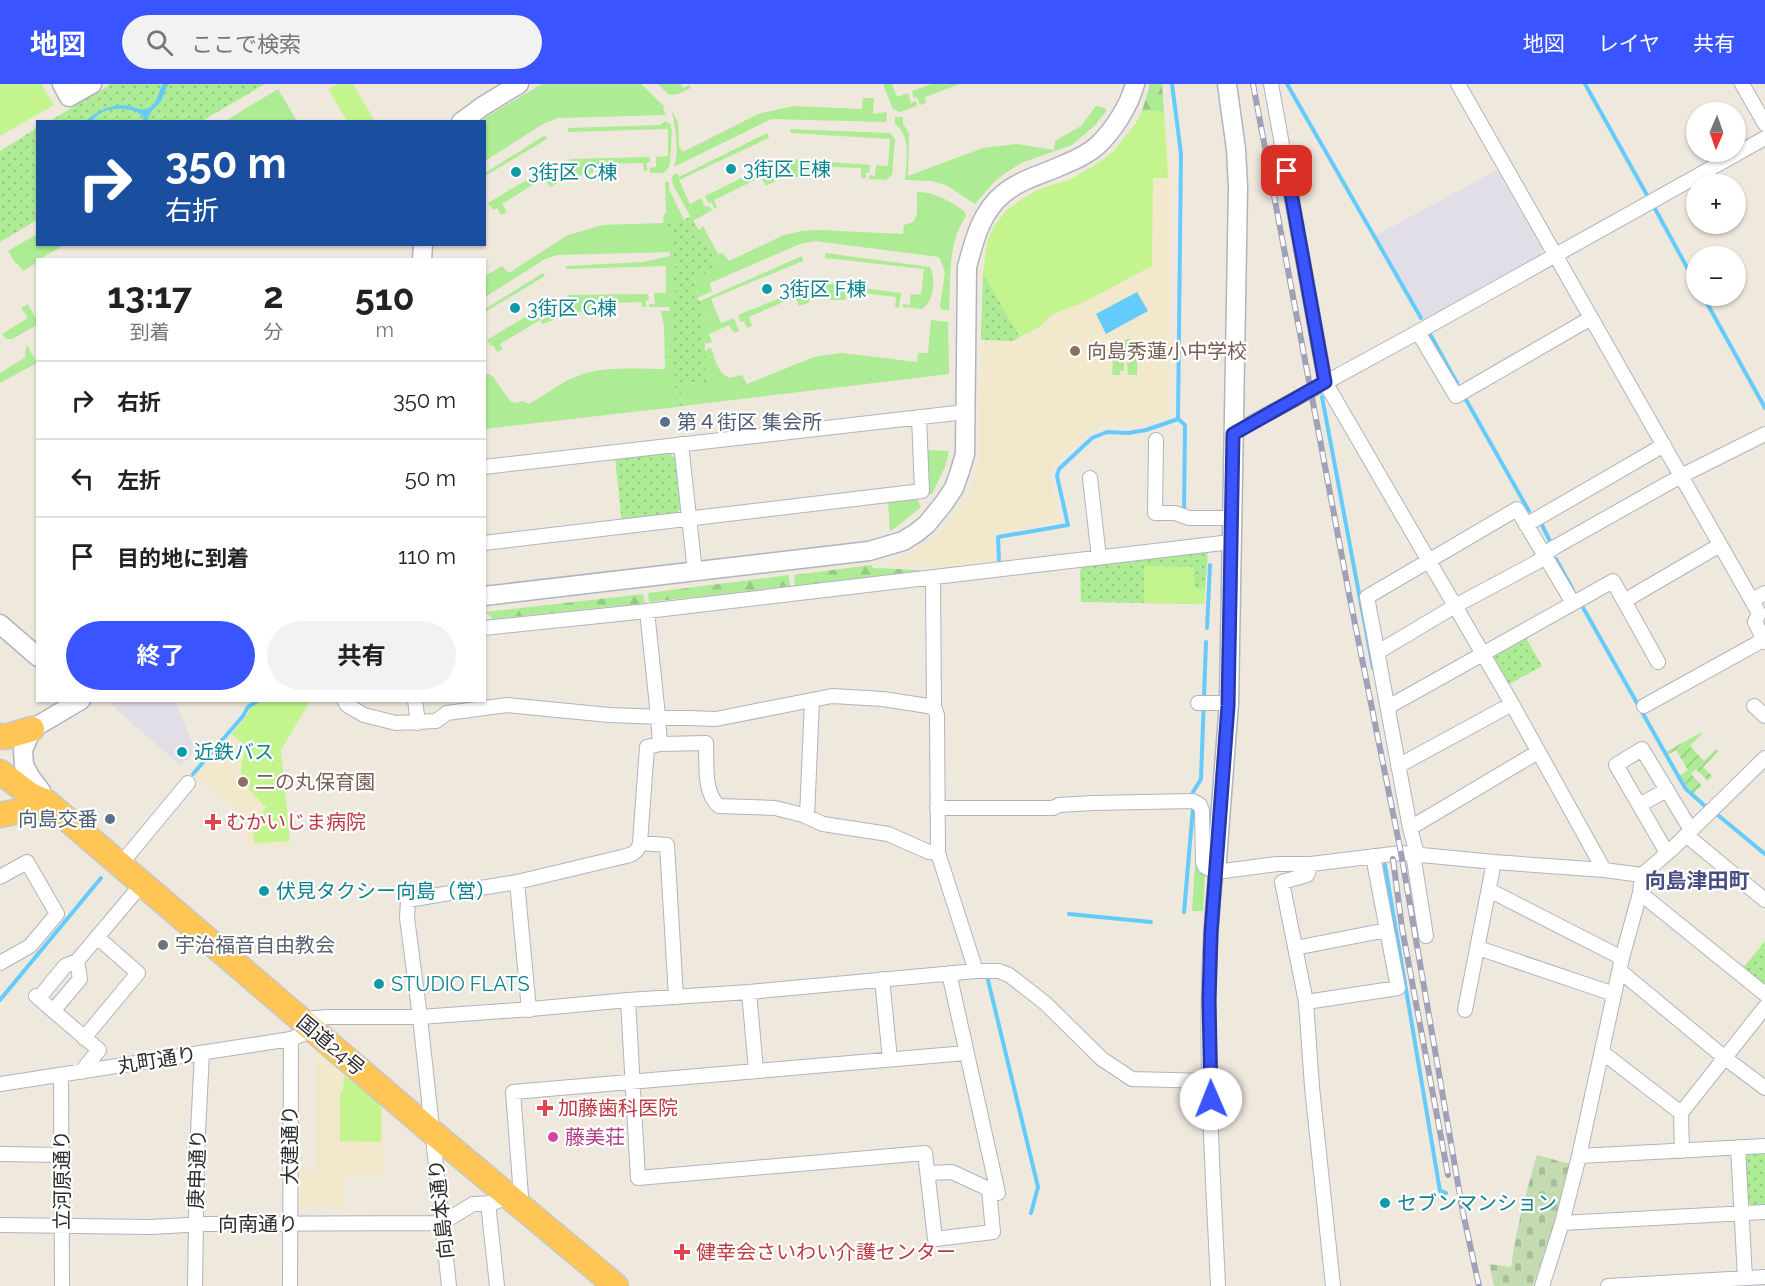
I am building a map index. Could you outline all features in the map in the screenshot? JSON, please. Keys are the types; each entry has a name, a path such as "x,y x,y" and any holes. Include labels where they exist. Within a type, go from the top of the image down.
{"highway":[{"path":"0,736 5,737 32,729"},
{"name":"国道24号","path":"0,756 301,1029 432,1132 505,1201 616,1286"},
{"name":"国道24号","path":"0,772 32,796 44,796"},
{"path":"0,815 25,810 66,818"}],"street":[{"path":"62,84 69,97 92,84"},
{"path":"464,120 519,84"},
{"path":"486,596 869,551 903,541 916,534 936,515 954,488 965,454 967,267 983,217 1002,195 1026,179 1065,164 1096,147 1123,112 1135,84"},
{"path":"1218,1286 1210,1080 1209,980 1228,703 1238,187 1236,148 1227,84"},
{"path":"1271,84 1325,382 1512,704 1604,870"},
{"path":"1458,84 1759,613 1755,622 1764,641 1644,706"},
{"path":"1742,84 1765,124"},
{"path":"1233,434 1765,138"},
{"path":"1418,332 1456,396 1591,318"},
{"path":"486,467 965,412"},
{"path":"486,543 922,491 919,417"},
{"path":"1378,652 1455,606 1539,561 1544,554 1681,476 1765,434"},
{"path":"1156,440 1155,513 1175,513 1189,518 1232,518"},
{"path":"681,444 695,572"},
{"path":"1526,525 1664,445"},
{"path":"1090,478 1099,558"},
{"path":"1426,936 1415,854 1367,597 1517,509 1573,603"},
{"path":"486,628 646,612 1231,542"},
{"path":"1624,601 1720,545"},
{"path":"933,578 938,854 976,971"},
{"path":"1388,707 1613,581 1658,662"},
{"path":"1752,600 1765,593"},
{"path":"646,612 660,744"},
{"path":"0,624 36,655"},
{"path":"345,702 364,715 396,723 436,721 447,713 507,705 609,715 716,719 832,696 873,698 934,707"},
{"path":"807,817 812,700"},
{"path":"44,796 24,765 23,750 32,729 78,702"},
{"path":"415,702 418,723"},
{"path":"1202,703 1228,703"},
{"path":"1398,766 1512,704"},
{"path":"1754,706 1765,716"},
{"path":"529,1010 517,882 631,855 639,849 647,747 660,744 706,743 709,791 719,806 775,808 823,824 888,834 938,854"},
{"path":"1667,853 1616,765 1642,749 1667,790 1688,833 1765,900"},
{"path":"1410,828 1538,752"},
{"path":"1542,1286 1579,1156 1614,994 1640,893 1642,875 1765,758"},
{"path":"120,865 188,783"},
{"path":"1639,805 1667,790"},
{"path":"938,808 1053,808 1059,804 1094,802 1193,801 1200,805 1202,811 1203,862 1205,867 1216,872 1277,864 1311,864 1393,853 1642,875"},
{"path":"640,843 667,845 675,997"},
{"path":"1306,1002 1398,988 1373,856"},
{"path":"0,877 27,862 57,914 30,946 0,963"},
{"path":"1465,1010 1494,862"},
{"path":"1311,864 1307,874 1282,882 1306,1002 1312,1087 1333,1286"},
{"name":"向島本通り","path":"449,1286 420,1017 406,918 408,900 517,882"},
{"path":"81,1072 99,1050 38,997 65,966 77,961 142,884"},
{"path":"1489,890 1621,964 1725,1058 1765,1088"},
{"path":"1640,893 1765,994"},
{"path":"1295,948 1388,930"},
{"path":"84,1038 138,973 97,937"},
{"path":"1478,948 1614,994"},
{"path":"53,1011 80,979 77,961"},
{"name":"丸町通り","path":"0,1084 202,1053 301,1029 329,1017 420,1017 529,1010 976,971 999,971 1009,975 1044,1003 1102,1059 1132,1079 1210,1080"},
{"path":"929,1173 952,1172 998,1193 949,973"},
{"path":"882,979 890,1059"},
{"path":"749,992 756,1070"},
{"path":"628,1000 638,1178 926,1153 935,1239 993,1232 989,1189"},
{"path":"1682,1151 1681,1113 1765,1007"},
{"name":"大建通り","path":"290,1286 290,1224 301,1029"},
{"path":"1602,1052 1681,1113"},
{"name":"庚申通り","path":"195,1286 195,1225 202,1053"},
{"path":"442,1223 473,1204 505,1201 521,1196 513,1092 966,1053"},
{"name":"立河原通り","path":"61,1075 62,1286"},
{"path":"1579,1156 1765,1146"},
{"path":"1738,1148 1745,1278"},
{"path":"0,1154 62,1155"},
{"path":"497,1286 505,1201"},
{"path":"1562,1222 1765,1212"},
{"name":"向南通り","path":"0,1225 150,1227 442,1223"},
{"path":"1608,1286 1765,1277"}],"shaded area":[{"name":"向島秀蓮小中学校","path":"1142,111 1164,112 1171,160 1169,418 1131,426 1105,423 1089,431 1053,467 1050,477 1058,517 1056,521 993,533 994,562 940,569 938,563 924,566 884,564 914,551 943,529 964,505 971,489 978,466 980,447 983,273 987,242 994,226 1006,211 1022,199 1039,189 1069,180 1113,152"},
{"path":"1497,170 1542,249 1540,255 1424,320 1375,236"},
{"name":"近鉄バス","path":"108,702 175,702 195,750 181,766"},
{"name":"二の丸保育園","path":"259,702 309,702 281,750 290,851 281,851 280,845 246,847 244,827 249,820 196,776 248,714 250,707"},
{"path":"317,1049 382,1102 385,1178 344,1178 345,1206 297,1206 298,1171 316,1171"}],"green space":[{"path":"0,84 41,84 54,105 0,136"},
{"path":"111,84 265,84 204,120 51,120"},
{"path":"337,84 353,84 374,120 346,120 328,89"},
{"path":"542,84 641,84 665,107 663,108 666,115 558,118 543,124 486,160 486,120 482,120"},
{"path":"658,84 681,84 683,88 689,85 691,88 669,95"},
{"path":"883,84 892,84 897,97 908,93 911,103 916,101 917,106 900,112 893,109"},
{"path":"932,84 960,84 925,97 926,103 920,105 912,91"},
{"path":"1150,84 1162,84 1164,112 1142,111"},
{"path":"278,89 296,120 227,120"},
{"path":"863,98 874,98 873,114 887,112 886,122 771,119 674,167 677,146 672,111 678,122 679,146 683,152 758,114 793,106 862,109"},
{"path":"1096,106 1105,108 1106,112 1072,145 1021,163 993,183 975,204 946,185 931,181 905,180 906,142 904,135 895,124 895,117 903,117 903,124 909,134 908,176 983,148 1017,144 1054,150 1055,141 1081,126"},
{"path":"1142,111 1164,112 1168,178 1153,178 1152,266 1082,303 1053,314 1039,327 1020,337 983,273 987,242 994,226 1006,211 1022,199 1039,189 1069,180 1113,152"},
{"path":"665,121 670,124 672,130 670,162 664,173 650,173 650,168 656,167 656,157 668,156 668,129 568,132 568,128 660,125"},
{"path":"36,129 36,221 0,242 0,151"},
{"path":"790,129 890,133 895,139 892,175 886,180 869,179 869,175 875,176 876,165 888,166 890,139 791,133"},
{"path":"767,133 769,138 679,180 690,204 701,198 705,207 709,206 712,210 693,221 673,185 672,176 678,173 679,177"},
{"path":"545,135 547,139 486,175 486,172"},
{"path":"650,157 647,171 644,171 643,163 593,164 593,173 580,176 573,171 569,159"},
{"path":"789,159 870,165 866,178 861,178 861,168 809,166 808,177 796,177 792,175"},
{"path":"774,162 777,177 774,182 766,186 761,177 714,200 717,208 715,209 711,202 708,203 705,196"},
{"path":"555,163 559,176 557,183 550,187 544,178 502,204 507,212 501,215 497,208 493,210 488,203"},
{"path":"665,182 669,182 669,189 684,220 671,220 670,252 557,255 545,259 486,296 486,275 502,266 509,273 568,235 603,225 663,223 666,213"},
{"path":"917,192 942,198 964,211 966,216 953,250 949,310 942,310 940,306 945,272 939,257 815,241 800,244 710,283 712,291 697,298 695,278 717,267 707,240 704,240 699,230 703,226 718,254 723,253 729,261 784,235 802,231 903,234 904,225 913,222 917,214"},
{"path":"691,216 704,240 707,240 717,267 695,278 697,298 705,317 703,321 705,376 711,381 711,385 703,387 698,382 680,383 682,406 676,407 674,367 669,363 670,299 675,295 672,273 675,269 674,257 670,256 670,234 666,231 670,220 684,220"},
{"path":"36,235 36,246 62,246 41,258 36,258 36,263 23,271 8,251"},
{"path":"825,253 930,267 933,284 929,301 922,309 903,307 903,304 910,305 911,294 921,295 924,269 825,258"},
{"path":"674,256 675,269 672,273 672,285 675,288 675,295 670,299 670,307 649,307 649,304 655,304 654,293 666,293 666,266 566,269 566,266 643,262"},
{"path":"802,256 803,261 711,299 721,323 734,318 739,331 734,333 729,325 709,334 712,342 706,344 704,342 703,321 705,316 700,301"},
{"path":"543,273 545,276 486,311 486,308"},
{"path":"983,273 1020,337 1013,341 981,340"},
{"path":"824,283 901,293 899,308 895,307 896,297 847,291 845,300 830,300 826,297"},
{"path":"810,286 811,298 808,303 799,306 795,297 749,317 752,326 747,328 744,321 741,322 738,315"},
{"path":"648,294 649,300 645,301 646,307 642,307 641,302 593,304 593,310 574,313 567,295"},
{"path":"553,300 558,318 543,324 540,320 500,344 503,349 497,352 493,345 491,346 487,340"},
{"path":"28,304 36,319 36,326 12,339 6,339 2,334 28,318 21,308"},
{"path":"670,311 669,363 674,367 676,407 486,429 486,374 493,377 511,402 523,401 529,404 579,375 615,369 665,369 664,326 661,313"},
{"path":"931,320 948,322 949,374 682,406 680,383 698,382 708,378 705,376 705,351 709,348 726,376 730,378 742,375 747,384 814,357 841,353 917,362 918,353 928,353"},
{"path":"1129,338 1136,355 1137,375 1128,375 1127,358 1120,343"},
{"path":"27,345 36,364 0,383 0,373 26,357"},
{"path":"1113,347 1116,350 1118,348 1124,362 1124,371 1120,371 1120,375 1112,375 1113,363 1107,350"},
{"path":"925,450 949,451 945,467 932,494 926,494"},
{"path":"667,451 676,459 680,509 675,517 622,523 615,457"},
{"path":"917,499 921,507 890,531 888,502"},
{"path":"1208,551 1204,604 1081,602 1080,570 1086,564"},
{"path":"871,565 873,568 919,571 795,586 794,575"},
{"path":"1144,566 1194,567 1194,588 1205,589 1204,604 1144,603"},
{"path":"789,575 790,586 649,602 648,593"},
{"path":"643,594 645,603 493,619 486,612"},
{"path":"1525,636 1542,666 1508,685 1493,660 1496,652"},
{"name":"二の丸保育園","path":"258,702 309,702 281,750 290,841 254,843 253,823 267,807 252,793 242,778 241,768 245,745 232,734 248,714 250,707"},
{"path":"1702,734 1690,746 1704,761 1716,749 1718,751 1703,767 1712,776 1708,781 1696,769 1691,774 1702,786 1695,789 1694,794 1679,776 1688,770 1676,750 1667,755 1666,752"},
{"path":"1198,820 1205,873 1203,911 1192,911"},
{"path":"1765,941 1765,986 1743,968"},
{"path":"344,1076 381,1102 381,1142 340,1141 340,1092 343,1092"},
{"path":"1765,1150 1765,1205 1753,1205 1746,1202 1743,1158 1750,1151"},
{"path":"1537,1155 1570,1164 1557,1216 1533,1286 1494,1286 1489,1264 1511,1267 1522,1211"}],"water":[{"path":"163,84 169,84 147,120 142,120 144,117 135,111 122,109 104,111 93,120 87,120 101,111 112,107 124,105 142,110 149,108 157,100"},
{"path":"1137,292 1148,311 1106,334 1096,314"}],"waterway":[{"path":"999,563 998,537 1068,525 1057,476 1059,469 1092,438 1107,432 1128,433 1146,430 1178,419 1181,154 1172,84"},
{"path":"1287,84 1421,318"},
{"path":"1585,84 1647,195"},
{"path":"1653,205 1686,266"},
{"path":"1709,306 1765,408"},
{"path":"1430,334 1457,383"},
{"path":"1322,397 1373,668"},
{"path":"1465,398 1529,511"},
{"path":"1178,419 1185,425 1184,512"},
{"path":"1542,525 1550,541"},
{"path":"1556,559 1573,590"},
{"path":"1207,628 1210,565"},
{"path":"1581,604 1681,781 1686,789 1706,807"},
{"path":"1193,792 1201,779 1206,642"},
{"path":"193,774 243,716 248,707 256,702"},
{"path":"1184,912 1193,808"},
{"path":"1719,816 1765,854"},
{"path":"1385,865 1440,1191 1446,1193"},
{"path":"0,1000 101,878"},
{"path":"1069,914 1151,922"},
{"path":"987,976 1038,1187 1031,1213"}],"railway":[{"path":"1253,84 1349,594 1401,853 1463,1213 1479,1286"},
{"path":"1393,859 1402,928 1448,1175"}],"place":[{"name":"3街区 E棟","path":"731,169"},
{"name":"3街区 C棟","path":"516,172"},
{"name":"3街区 F棟","path":"767,289"},
{"name":"3街区 G棟","path":"515,308"},
{"name":"向島秀蓮小中学校","path":"1075,351"},
{"name":"第４街区 集会所","path":"665,422"},
{"name":"近鉄バス","path":"182,752"},
{"name":"二の丸保育園","path":"243,782"},
{"name":"向島交番","path":"110,819"},
{"name":"むかいじま病院","path":"213,822"},
{"name":"伏見タクシー向島（営）","path":"264,891"},
{"name":"宇治福音自由教会","path":"163,945"},
{"name":"STUDIO FLATS","path":"379,984"},
{"name":"加藤歯科医院","path":"545,1108"},
{"name":"藤美荘","path":"553,1137"},
{"name":"セブンマンション","path":"1385,1203"},
{"name":"健幸会さいわい介護センター","path":"682,1252"}],"district":[{"name":"向島津田町","path":"1697,880"}],"route":[{"path":"1211,1099 1209,1000 1211,933 1228,706 1233,434 1325,382 1287,171"}]}
